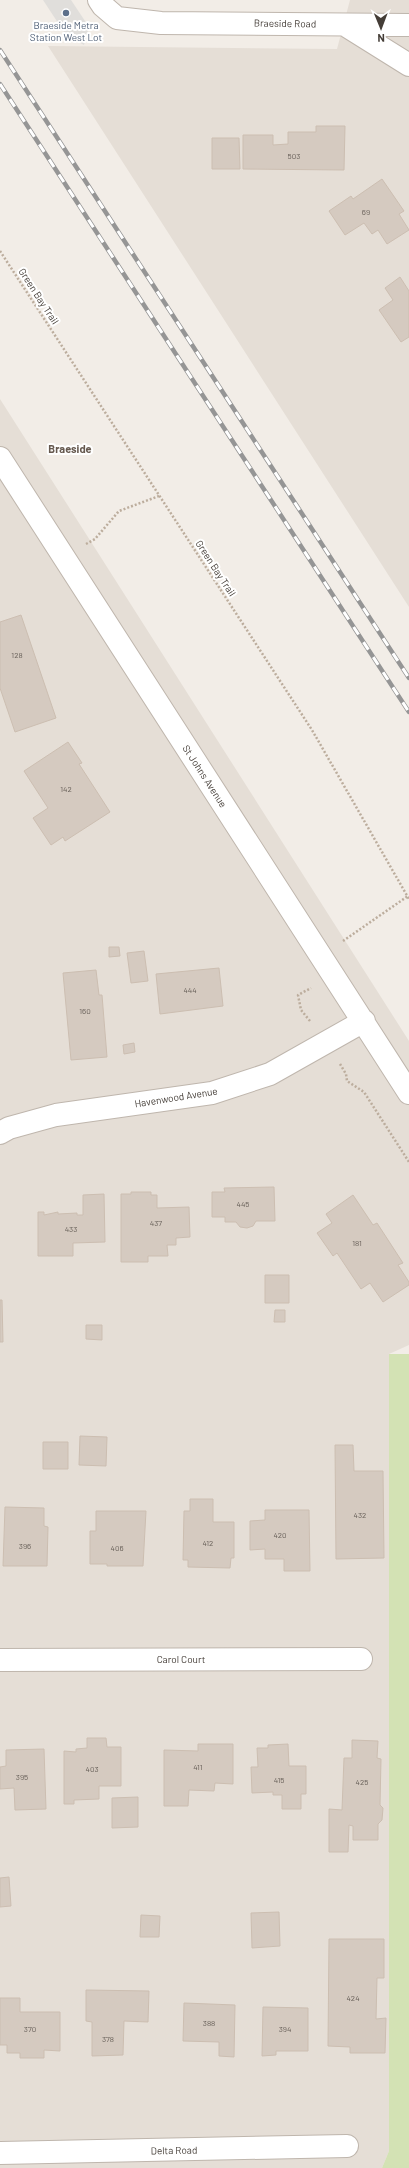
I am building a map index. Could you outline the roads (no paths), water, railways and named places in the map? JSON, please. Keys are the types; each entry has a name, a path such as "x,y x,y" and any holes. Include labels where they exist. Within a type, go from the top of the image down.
{"street":[{"name":"Braeside Road","path":"99,0 116,18 161,22 308,22 345,25 409,25"},
{"path":"345,25 409,65"},
{"name":"St Johns Avenue","path":"0,458 409,1093"},
{"name":"Havenwood Avenue","path":"0,1133 9,1128 56,1115 212,1092 270,1074 364,1021"},
{"name":"Carol Court","path":"0,1660 361,1659"},
{"name":"Delta Road","path":"0,2153 347,2146"}],"railway":[{"path":"0,50 409,678"},
{"path":"0,84 409,712"}],"place":[{"name":"Braeside Metra Station West Lot","path":"66,13"}],"district":[{"name":"Braeside","path":"70,449"}]}
